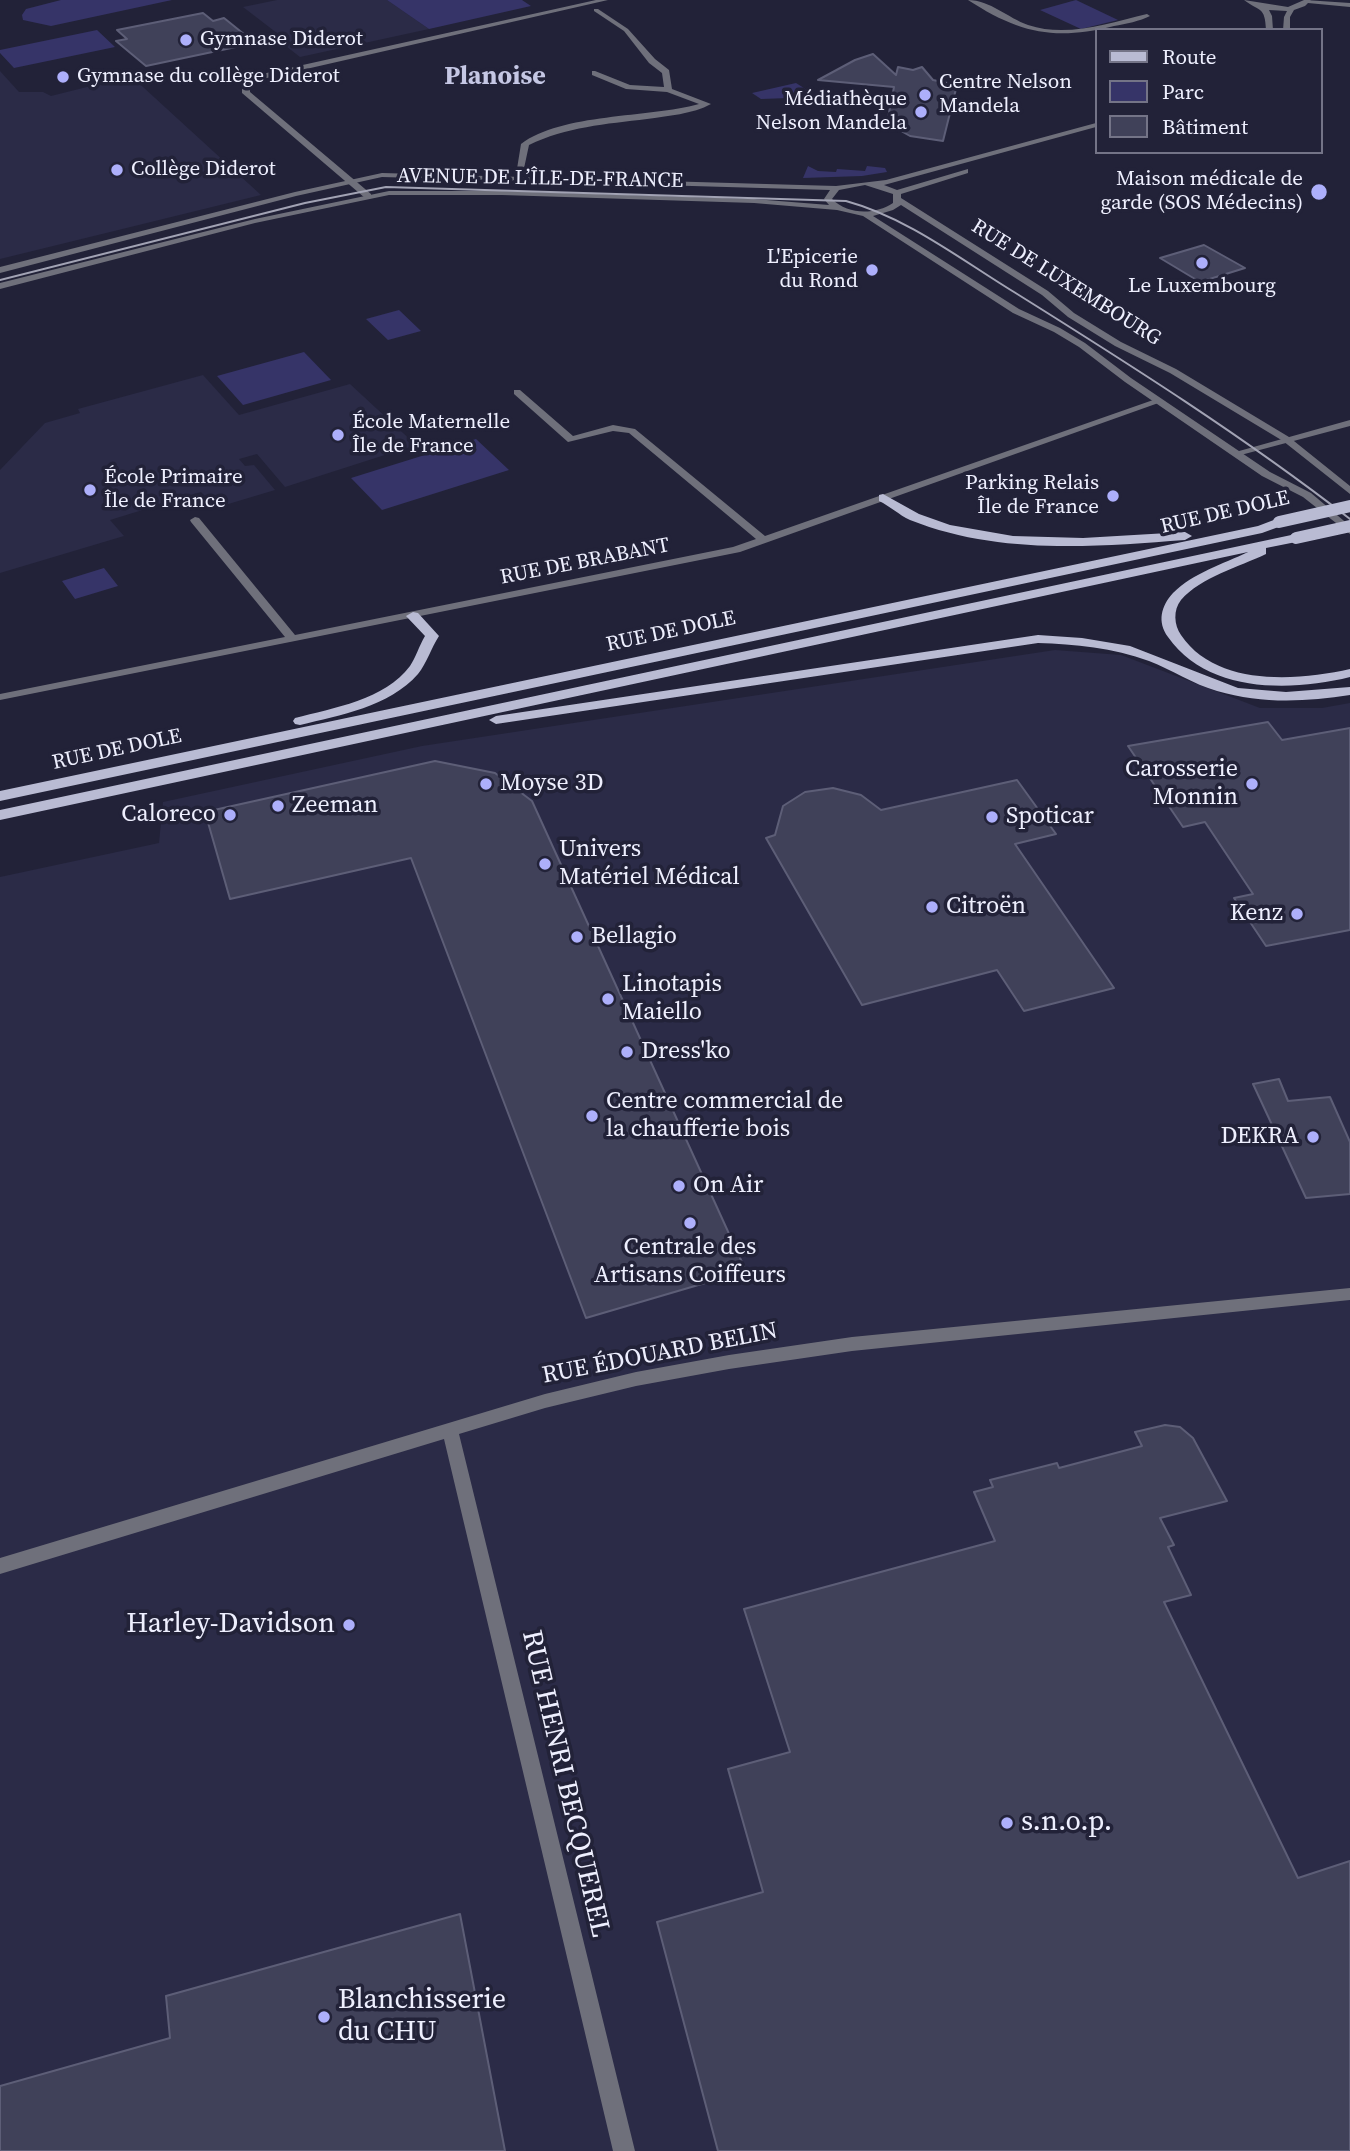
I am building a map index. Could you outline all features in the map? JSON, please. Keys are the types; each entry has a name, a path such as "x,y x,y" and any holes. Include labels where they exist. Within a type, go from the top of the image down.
{"main road":[{"path":"883,498 906,510 910,516 940,527 1030,542 1122,541 1262,529"},
{"name":"RUE DE DOLE","path":"0,796 1262,529 1279,522 1350,506"},
{"name":"RUE DE DOLE","path":"0,815 1290,539 1350,529"},
{"path":"1290,539 1177,597 1168,611 1168,624 1186,651 1206,664 1232,674 1261,681 1291,682 1350,673"},
{"path":"147,765 357,705 398,685 415,668 432,636 413,616"},
{"path":"333,744 1038,639 1086,641 1129,650 1202,681 1253,695 1306,697 1350,691"}],"street":[{"path":"368,196 246,93 246,85 256,78 556,8 605,0"},
{"path":"971,0 1027,27 1077,33 1094,29"},
{"path":"1247,0 1264,7 1292,8 1308,0 1350,5"},
{"path":"1264,7 1269,28"},
{"path":"1286,28 1287,17 1292,8"},
{"path":"596,10 626,30 652,61 666,72 668,90"},
{"path":"1098,28 1147,16"},
{"path":"519,173 525,144 537,137 583,126 672,114 707,104 668,90 629,87 595,74"},
{"name":"AVENUE DE L’ÎLE-DE-FRANCE","path":"0,270 350,181 399,174 628,184 836,188 886,183 1094,126"},
{"path":"863,213 889,209 898,197 919,184 1094,134"},
{"name":"RUE DE LUXEMBOURG","path":"865,183 878,185 898,197 1118,344 1173,371 1286,439 1350,491"},
{"path":"836,188 828,199 838,208"},
{"name":"AVENUE DE L’ÎLE-DE-FRANCE","path":"0,286 256,221 368,196 425,192 754,201 838,208 863,213"},
{"name":"RUE DE LUXEMBOURG","path":"863,213 1016,311 1065,335 1266,474 1307,495 1350,529"},
{"path":"517,392 571,440 613,428 632,431 764,541"},
{"name":"RUE DE BRABANT","path":"0,697 705,558 764,541 1159,401"},
{"path":"1237,453 1350,423"},
{"path":"195,520 293,639"},
{"name":"RUE ÉDOUARD BELIN","path":"0,1566 545,1401 636,1379 852,1344 1350,1294"},
{"name":"RUE HENRI BECQUEREL","path":"450,1430 624,2151"}],"shaded area":[{"path":"277,0 387,0 429,29 300,57 282,43 286,40 243,7"},
{"name":"Collège Diderot","path":"0,71 19,92 43,92 51,96 131,76 261,195 0,259"},
{"path":"203,375 239,415 350,384 416,445 285,487 257,454 239,459 245,466 254,465 275,490 215,508 201,492 110,520 124,536 0,573 0,470 45,423 80,413 78,409"},
{"path":"1055,650 1121,655 1260,708 1322,708 1350,703 1350,2151 0,2151 0,877 159,843 163,802 422,746"}],"green space":[{"path":"61,0 172,0 51,26 23,20 22,15 26,9"},
{"path":"387,0 522,0 531,6 429,29"},
{"path":"1076,0 1118,20 1081,29 1040,10"},
{"path":"97,30 115,47 14,68 0,53 0,50"},
{"path":"796,83 818,97 761,99 752,93"},
{"path":"808,166 818,171 836,172 837,169 865,171 867,166 885,168 887,172 862,176 803,178"},
{"path":"399,310 421,331 388,340 366,319"},
{"path":"304,352 331,380 243,405 217,376"},
{"path":"476,439 509,470 382,510 351,478"},
{"path":"104,568 118,586 75,599 62,581"}],"building":[{"name":"Gymnase Diderot","path":"203,13 213,21 224,18 255,43 146,66 116,41 127,39 117,30"},
{"name":"Centre Nelson Mandela","path":"873,54 896,75 898,67 913,70 922,67 933,80 957,85 943,141 910,136 887,123 894,87 818,80 855,60"},
{"name":"Le Luxembourg","path":"1204,245 1245,268 1200,282 1160,258"},
{"name":"Carosserie Monnin","path":"1268,722 1282,740 1350,728 1350,930 1266,946 1234,898 1253,894 1205,822 1183,827 1128,746"},
{"name":"Centre commercial de la chaufferie bois","path":"435,761 495,773 532,801 746,1271 586,1318 411,858 230,899 205,812"},
{"name":"Citroën","path":"1017,780 1056,834 1015,844 1114,988 1024,1011 997,970 862,1005 766,838 775,835 783,806 805,792 833,788 861,795 881,810"},
{"name":"DEKRA","path":"1279,1079 1288,1101 1330,1097 1350,1142 1350,1194 1306,1198 1253,1084"},
{"name":"s.n.o.p.","path":"1165,1425 1180,1427 1193,1438 1227,1501 1160,1518 1174,1545 1168,1547 1191,1595 1164,1602 1298,1878 1350,1861 1350,2151 718,2151 657,1922 763,1892 728,1769 790,1752 744,1609 995,1541 974,1492 993,1487 990,1480 1057,1463 1059,1468 1142,1446 1135,1432"},
{"name":"Blanchisserie du CHU","path":"460,1914 505,2151 0,2151 0,2086 170,2038 166,1996"}],"tram line":[{"path":"0,280 305,203 386,187 846,201 891,218 953,253 1185,401 1350,519"}],"place":[{"name":"Gymnase Diderot","path":"186,40"},
{"name":"Gymnase du collège Diderot","path":"63,77"},
{"name":"Centre Nelson Mandela","path":"925,95"},
{"name":"Médiathèque Nelson Mandela","path":"921,112"},
{"name":"Collège Diderot","path":"117,170"},
{"name":"Maison médicale de garde (SOS Médecins)","path":"1319,192"},
{"name":"Le Luxembourg","path":"1202,263"},
{"name":"L'Epicerie du Rond","path":"872,270"},
{"name":"École Maternelle Île de France","path":"338,435"},
{"name":"École Primaire Île de France","path":"90,490"},
{"name":"Parking Relais Île de France","path":"1113,496"},
{"name":"Moyse 3D","path":"486,784"},
{"name":"Carosserie Monnin","path":"1252,784"},
{"name":"Zeeman","path":"278,806"},
{"name":"Caloreco","path":"230,815"},
{"name":"Spoticar","path":"992,817"},
{"name":"Univers Matériel Médical","path":"545,864"},
{"name":"Citroën","path":"932,907"},
{"name":"Kenz","path":"1297,914"},
{"name":"Bellagio","path":"577,937"},
{"name":"Linotapis Maiello","path":"608,999"},
{"name":"Dress'ko","path":"627,1052"},
{"name":"Centre commercial de la chaufferie bois","path":"592,1116"},
{"name":"DEKRA","path":"1313,1137"},
{"name":"On Air","path":"679,1186"},
{"name":"Centrale des Artisans Coiffeurs","path":"690,1223"},
{"name":"Harley-Davidson","path":"349,1625"},
{"name":"s.n.o.p.","path":"1007,1823"},
{"name":"Blanchisserie du CHU","path":"324,2017"}],"district":[{"name":"Planoise","path":"495,77"}]}
